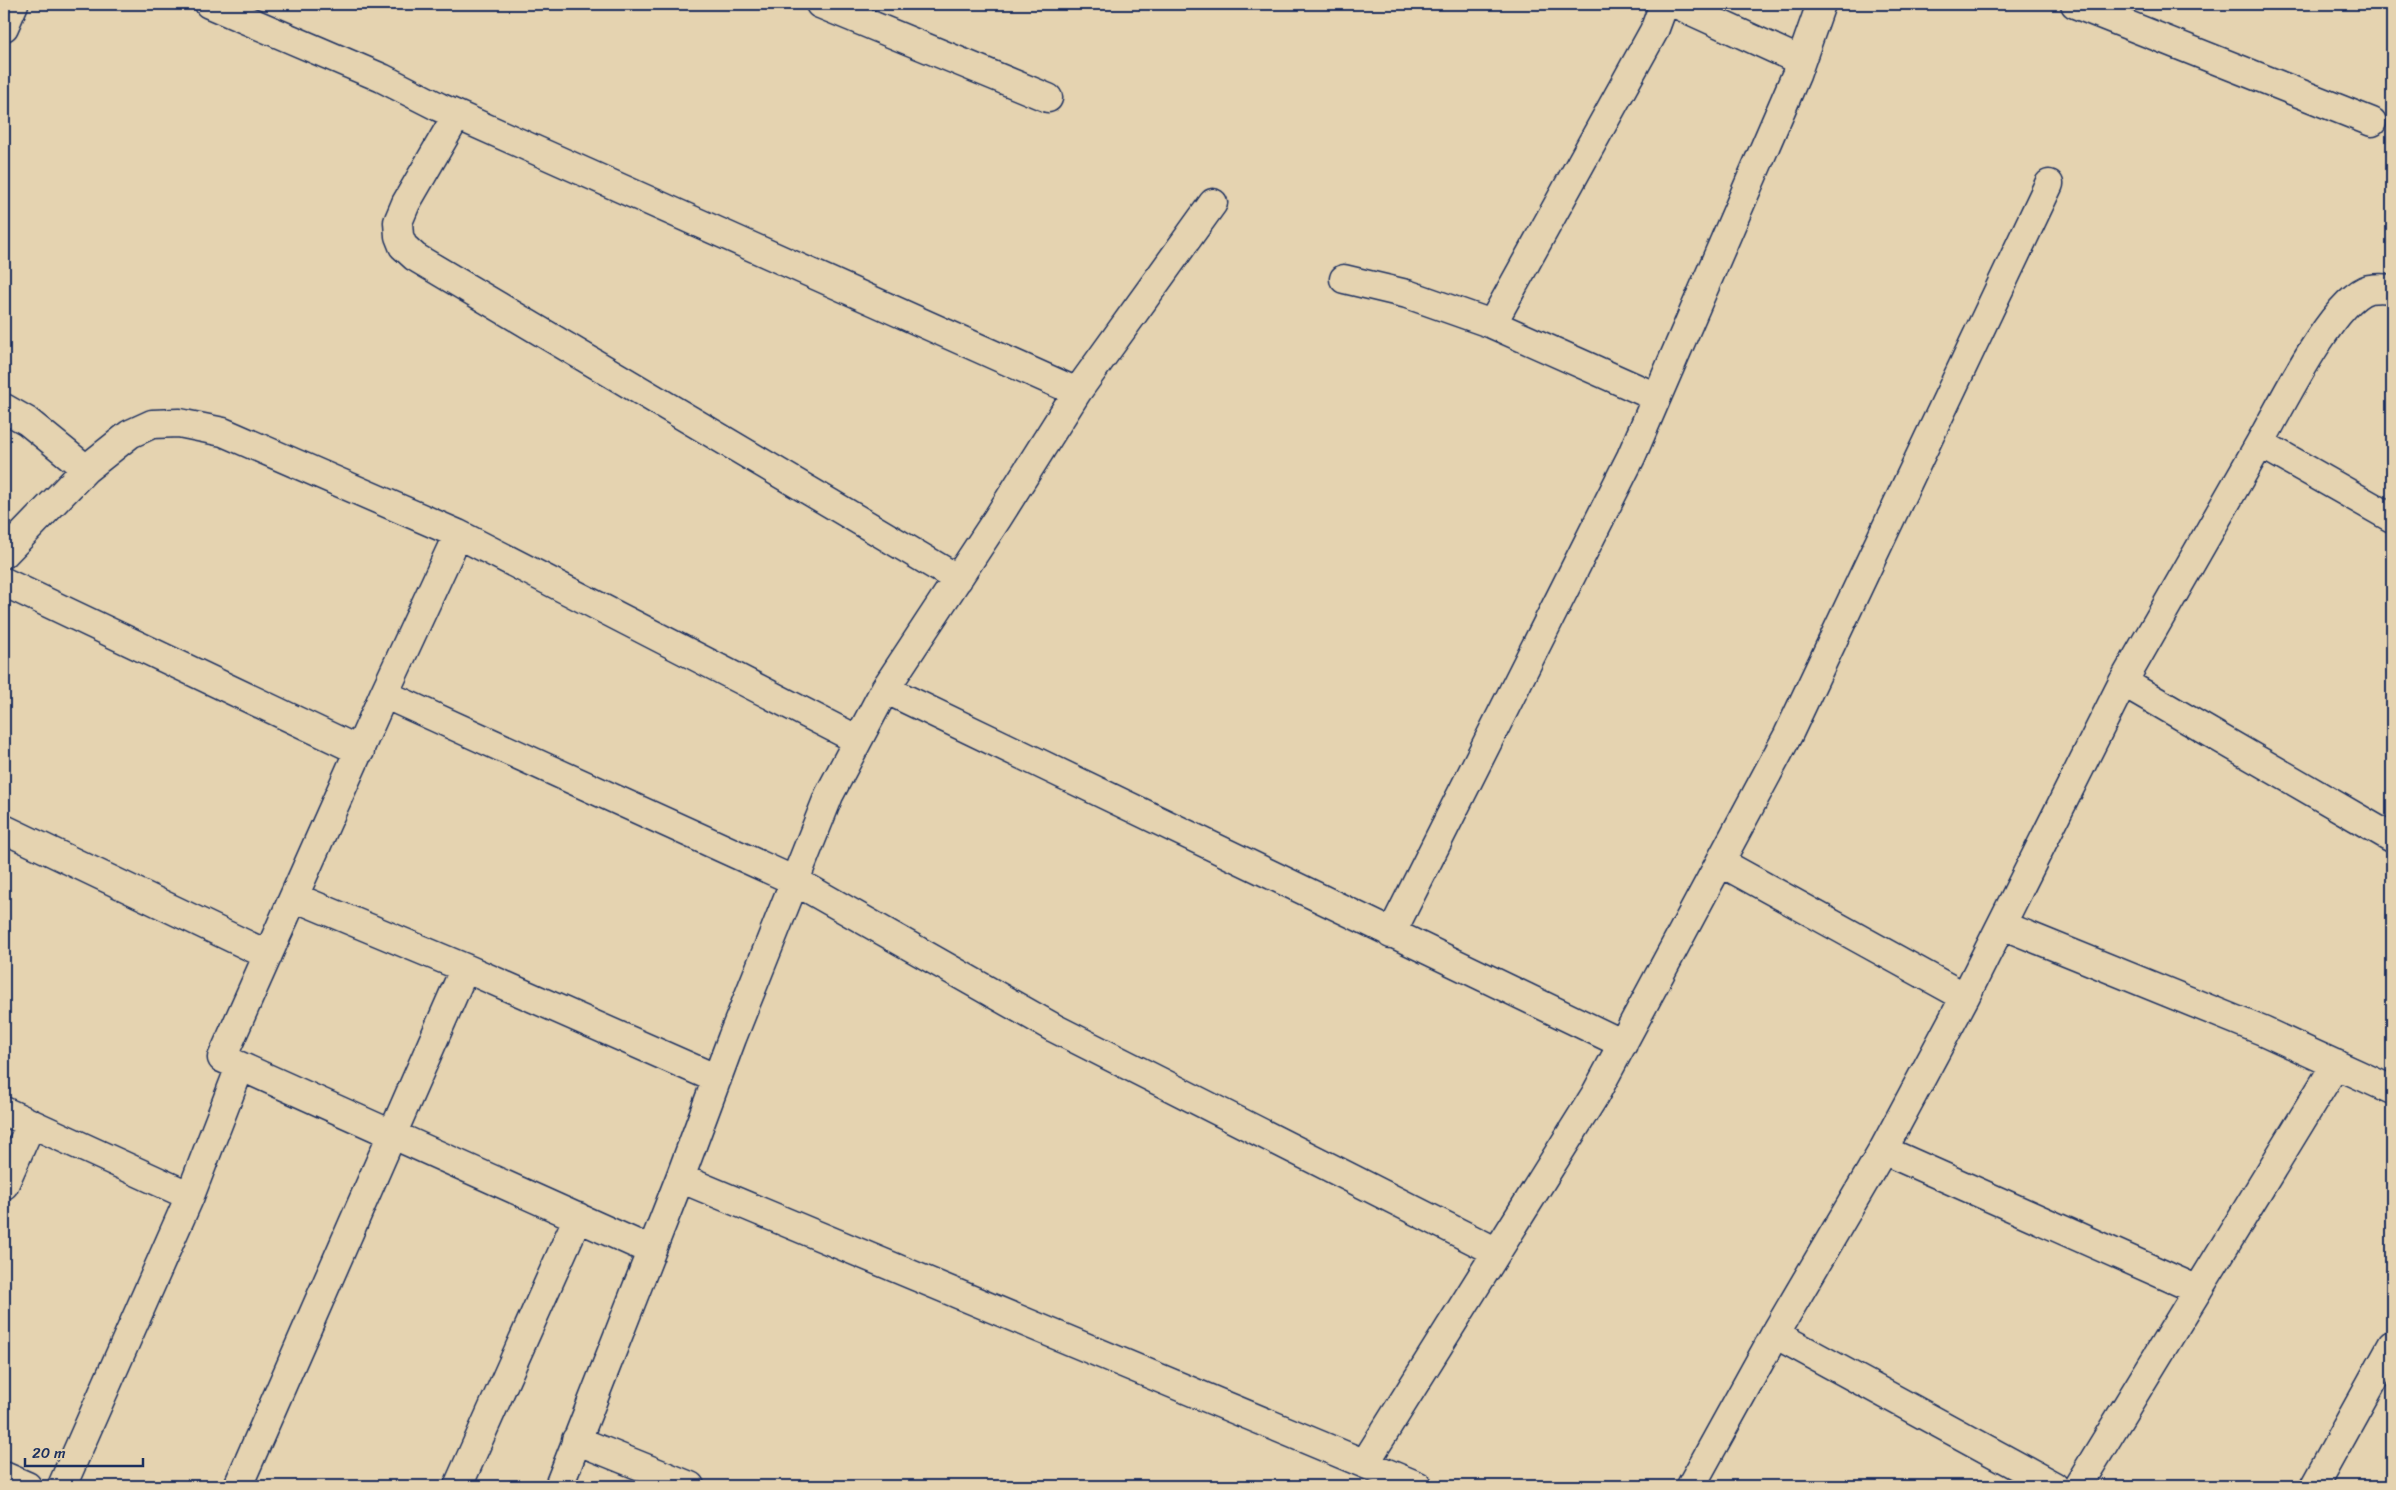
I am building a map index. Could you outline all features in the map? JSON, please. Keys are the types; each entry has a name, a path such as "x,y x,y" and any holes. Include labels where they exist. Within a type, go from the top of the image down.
{"street":[{"path":"4,27 14,4"},
{"path":"209,4 382,78 448,111 1077,392"},
{"path":"820,4 1048,98"},
{"path":"1391,934 1631,457 1799,68 1821,4"},
{"path":"2075,4 2372,122"},
{"path":"1492,324 1664,12 1799,68"},
{"path":"448,111 398,222 399,236 403,246 414,258 958,579"},
{"path":"1365,1462 1596,1096 1788,735 2049,184"},
{"path":"559,1486 829,795 885,689 958,579 1077,392 1213,203"},
{"path":"1344,279 1407,294 1492,324 1656,397"},
{"path":"1691,1486 1775,1334 1883,1150 1966,998 2123,682 2330,322 2349,302 2369,290 2392,289"},
{"path":"4,408 27,421 86,469"},
{"path":"4,554 86,469 130,434 152,424 179,423 223,432 458,534 858,740"},
{"path":"2260,442 2392,518"},
{"path":"458,534 384,694 222,1058 650,1250"},
{"path":"4,582 360,751"},
{"path":"2123,682 2392,838"},
{"path":"885,689 1623,1044"},
{"path":"384,694 795,881 1054,1028 1497,1252"},
{"path":"4,829 268,955"},
{"path":"1720,862 1966,998"},
{"path":"294,897 465,968 717,1079"},
{"path":"2002,925 2263,1030 2392,1090"},
{"path":"238,1486 394,1134 465,968"},
{"path":"2078,1486 2336,1064"},
{"path":"62,1486 190,1196 240,1067"},
{"path":"4,1111 190,1196"},
{"path":"4,1186 31,1124"},
{"path":"1883,1150 2198,1290"},
{"path":"680,1178 1365,1462 1418,1486"},
{"path":"458,1486 578,1218"},
{"path":"1775,1334 2054,1486"},
{"path":"2314,1486 2392,1345"},
{"path":"576,1440 690,1486"},
{"path":"4,1476 27,1486"}]}
